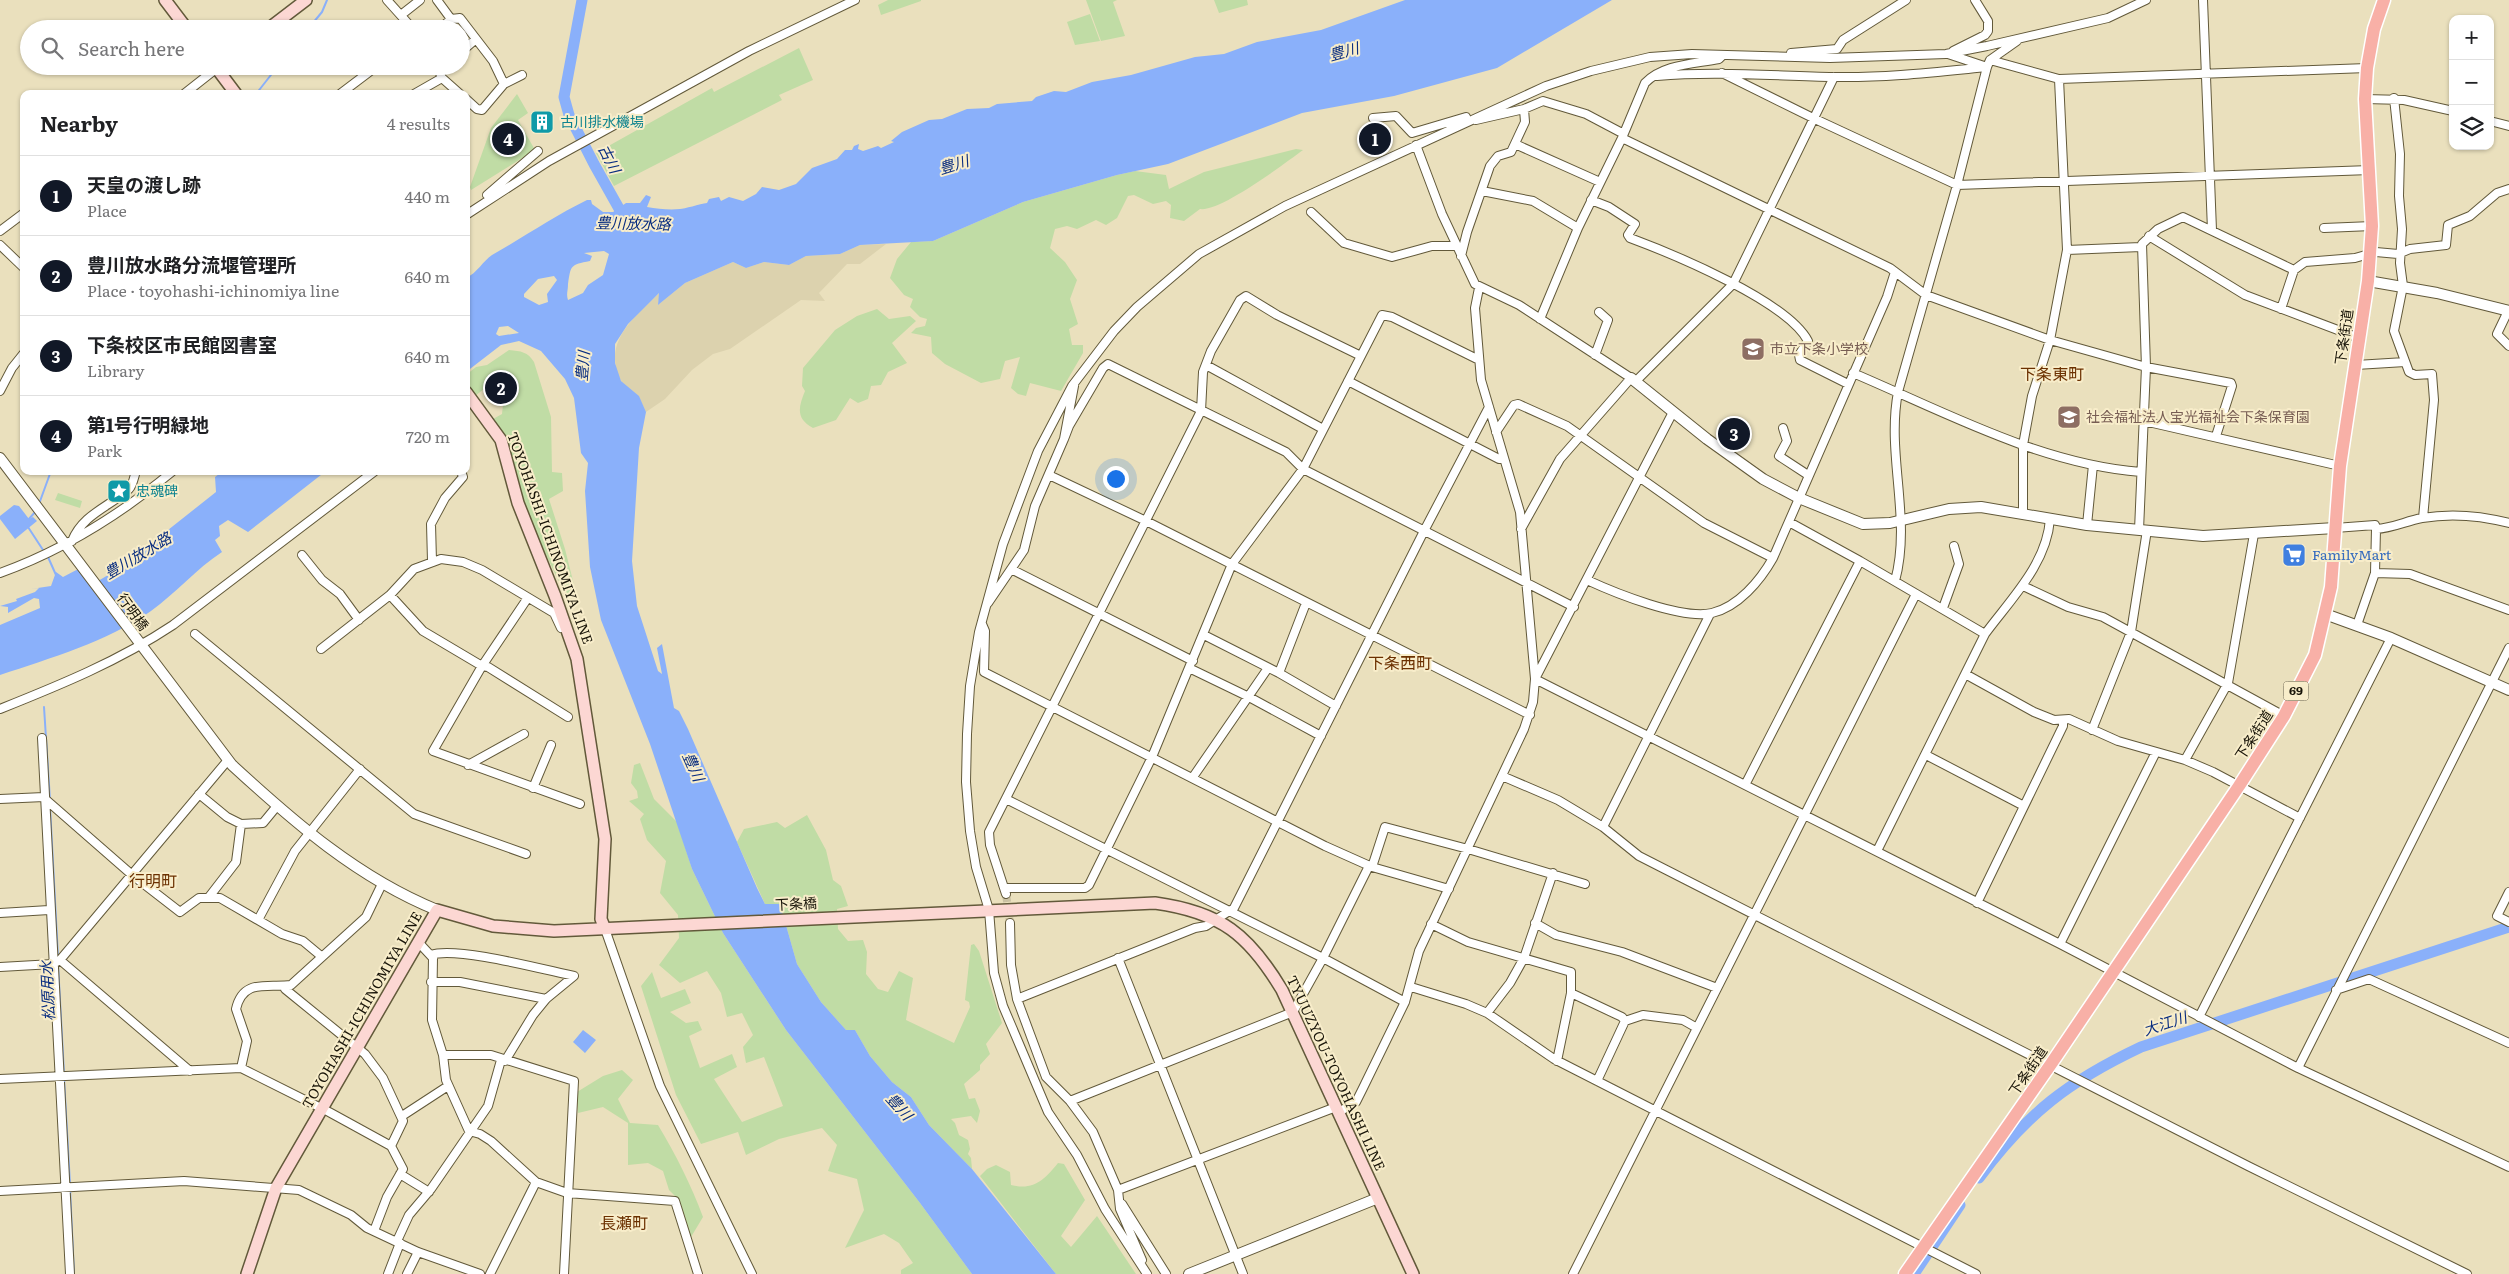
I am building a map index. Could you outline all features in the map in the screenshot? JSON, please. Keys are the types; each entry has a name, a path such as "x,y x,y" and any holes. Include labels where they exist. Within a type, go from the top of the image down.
{"main road":[{"path":"165,0 180,20"},
{"path":"280,20 306,0"},
{"name":"下条街道","path":"1905,1274 2051,1064 2239,786 2284,716 2315,655 2331,587 2340,466 2368,281 2372,226 2365,99 2367,68 2374,29 2384,0"},
{"path":"223,75 233,90"},
{"name":"TOYOHASHI-ICHINOMIYA LINE","path":"247,1274 276,1188 420,944 438,910 469,921 510,928 554,931 604,928 601,919 605,839 577,659 555,596 518,503 501,440 470,400"},
{"name":"TYUUZYOU-TOYOHASHI LINE","path":"989,910 1156,903 1190,910 1217,920 1250,944 1265,961 1293,1012 1413,1274"},
{"name":"下条橋","path":"604,928 989,910"}],"street":[{"path":"387,0 405,20"},
{"path":"401,15 420,0"},
{"path":"437,0 452,19 460,18 462,20"},
{"path":"470,212 550,161 728,62 855,0"},
{"path":"1777,56 1787,53 1837,49 1843,40 1906,0"},
{"path":"1949,53 1955,48 1985,35 1988,31 1988,21 1975,0"},
{"path":"1145,1271 1105,1209 1077,1155 1048,1112 1003,1006 994,973 989,910 976,867 966,782 970,686 984,609 1003,544 1038,451 1054,416 1074,382 1114,331 1137,307 1199,254 1285,206 1546,86 1591,71 1650,57 1724,55 1830,58 1949,53 2108,18 2146,0"},
{"path":"2203,0 2212,230"},
{"path":"470,31 493,61 504,84"},
{"path":"1653,76 1722,73 1834,77 1889,76 1988,64 2021,38"},
{"path":"470,44 476,39"},
{"path":"1949,53 1988,64 2059,79 2367,68"},
{"path":"1540,319 1578,228 1645,83 1653,76 1667,69 1719,59 1724,55"},
{"path":"1895,582 1898,570 1901,521 1894,451 1894,417 1898,392 1957,185 1988,64"},
{"path":"1722,73 1815,119 1957,185 2370,170"},
{"path":"189,90 207,75"},
{"path":"345,90 364,75"},
{"path":"441,75 456,90"},
{"path":"470,103 477,109 482,110 504,84 522,75"},
{"path":"1521,529 1560,459 1633,380 1733,284 1834,77"},
{"path":"421,90 442,78"},
{"path":"2023,513 2023,445 2032,396 2050,340 2067,250 2059,79"},
{"path":"2394,98 2400,154 2399,196 2402,252 2400,263 2402,286 2394,331 2405,362 2412,374 2432,374 2434,400 2423,518"},
{"path":"2365,99 2394,98 2449,110"},
{"path":"1374,118 1396,116 1412,133 1471,116 1477,120 1524,109 1543,101 1586,114 1622,136 1895,272 1926,295 2050,340 2146,367 2231,383 2232,386 2216,436"},
{"path":"1461,256 1467,232 1493,161 1498,156 1511,152 1524,122 1524,109"},
{"path":"2494,122 2509,126"},
{"path":"1515,144 1600,182"},
{"path":"1416,145 1461,256 1472,280 1479,288 1502,297 1596,355 1633,380 1763,479 1799,498 1864,524 1876,525 1966,507 1997,508 2087,525 2203,536 2375,525 2375,573 2357,625"},
{"path":"476,208 483,199 538,151"},
{"path":"2281,309 2294,270 2304,262 2355,258 2370,254 2402,252 2410,249 2446,245 2448,225 2470,216 2498,193 2509,189"},
{"path":"1482,190 1533,201 1578,228"},
{"path":"1591,200 1609,207 1635,224 1628,235 1630,238 1652,246 1764,300 1804,333 1808,341 1799,355 1800,360 1848,384"},
{"path":"1311,212 1344,243 1392,257 1432,246 1457,246"},
{"path":"0,231 20,217"},
{"path":"2092,730 2131,632 2143,530 2141,472 2146,367 2141,247 2149,236 2158,229 2183,218 2294,270"},
{"path":"2324,228 2372,226"},
{"path":"2149,236 2245,295 2359,338"},
{"path":"0,245 20,264"},
{"path":"2067,250 2141,247"},
{"path":"1587,580 1648,603 1687,612 1710,614 1737,600 1764,574 1789,522 1887,296 1895,272"},
{"path":"2368,281 2402,286 2508,311 2497,334 2509,346"},
{"path":"1118,1194 1198,1160 1356,1102 1405,1002 1419,951 1431,924 1530,715 1534,702 1535,679 1520,512 1481,380 1475,308 1479,288"},
{"path":"1361,356 1277,315 1246,296 1240,300 1211,351 1206,365 1201,411 989,832 990,845 1006,891 1085,888 1089,885 1152,757 1232,564 1303,469 1323,429 1361,356 1382,315 1392,317 1479,360"},
{"path":"1596,355 1608,320 1599,312"},
{"path":"0,391 12,368 20,358"},
{"path":"2356,365 2405,362"},
{"path":"984,609 1024,550 1035,506 1064,439 1103,368 1108,364 1286,452 1303,469 1574,608"},
{"path":"1206,365 1323,429"},
{"path":"1853,373 2023,445 2093,465 2141,472"},
{"path":"1348,381 1469,444 1499,459 1504,459"},
{"path":"1064,439 1074,382"},
{"path":"1496,432 1514,405 1518,404 1567,426 1704,523 1772,558"},
{"path":"1017,999 1217,920 1230,912 1278,822 1424,531 1489,407"},
{"path":"1535,679 1574,608 1638,477 1673,412"},
{"path":"2144,421 2340,466"},
{"path":"1783,428 1786,441 1779,456 1808,475"},
{"name":"行明橋","path":"0,458 69,544 140,645 228,760 276,806 309,832 382,884 438,910"},
{"path":"2087,525 2093,465"},
{"path":"69,544 76,531 90,516 130,488 135,475"},
{"path":"0,573 69,544 144,495 168,475"},
{"path":"0,709 68,682 140,645 173,625 370,475"},
{"path":"432,561 431,524 445,498 463,477 462,475"},
{"path":"1049,475 1146,521 1530,715"},
{"path":"2376,529 2394,527 2423,518 2477,516 2509,523"},
{"path":"1877,851 1967,675 1985,634 2023,586 2043,548 2050,519"},
{"path":"1789,522 1943,608 1985,634"},
{"path":"2185,760 2228,683 2254,534"},
{"path":"1943,608 1960,564 1954,546"},
{"path":"302,555 322,580 340,594 359,620"},
{"path":"321,648 390,595 414,569 432,561 452,559 482,570 527,599 554,613 577,659"},
{"path":"1745,785 1860,561"},
{"path":"1011,570 1099,613 1321,736"},
{"path":"2375,573 2410,574 2509,610"},
{"path":"2023,586 2068,607 2103,617 2228,683 2284,716"},
{"path":"1573,1274 1916,594"},
{"path":"390,595 423,631 482,666 488,667 568,717"},
{"path":"527,599 482,666 433,751 580,804"},
{"path":"1279,673 1306,603"},
{"path":"1602,827 1710,614"},
{"path":"2325,614 2392,638 2509,690"},
{"path":"982,624 985,631 984,672 1278,822 1370,866 1449,889"},
{"path":"195,634 414,814 526,854"},
{"path":"1204,635 1279,673 1336,706"},
{"path":"2199,1017 2392,638"},
{"path":"2298,1068 2509,648"},
{"path":"1193,777 1268,668"},
{"path":"1967,675 2034,712 2054,720 2063,721 2069,719 2131,746 2185,760 2300,818"},
{"path":"1535,679 2060,944 2298,1068 2509,1167"},
{"path":"1978,903 2063,726 2063,721"},
{"path":"468,765 524,734"},
{"path":"42,738 47,800 49,910 56,962 68,1188 70,1274"},
{"path":"533,788 551,745"},
{"path":"2060,944 2156,752"},
{"path":"1926,755 2024,806"},
{"path":"56,962 228,760"},
{"path":"258,920 294,851 360,769"},
{"path":"1502,776 1558,800 1602,827 1630,851 2467,1274"},
{"path":"199,794 227,816 241,824 263,823 276,806"},
{"path":"0,799 47,800 131,874 180,912 199,898 220,898 282,934 303,942 321,956"},
{"path":"1006,799 1323,958 1405,1002"},
{"path":"209,897 236,862 241,824"},
{"path":"1070,1101 1293,1012 1370,866 1385,828 1468,849 1586,884"},
{"path":"1487,1013 1510,982 1524,958 1553,873"},
{"path":"241,1068 247,1041 236,1009 237,1002 251,988 263,985 291,985 366,917 382,884"},
{"path":"2509,892 2497,916 2509,922"},
{"path":"0,913 49,910"},
{"path":"1010,923 1011,965 1017,999 1046,1077 1070,1101 1093,1132 1118,1194 1127,1228 1142,1258 1145,1271"},
{"path":"1536,923 1556,935 1622,952 1717,988"},
{"path":"1431,924 1468,942 1571,972 1571,993 1557,1061"},
{"path":"604,928 660,1086 752,1274"},
{"path":"420,944 431,955 434,968 431,982 432,1020 443,1054 448,1086 469,1131 480,1134 491,1141 536,1182 567,1193 675,1201 698,1274"},
{"path":"388,1274 409,1215 429,1192 472,1132 488,1106 503,1060 546,999 574,976 464,954 438,952 431,955"},
{"path":"1118,958 1243,1274"},
{"path":"0,967 56,962 190,1071"},
{"path":"2336,990 2369,979 2509,1043"},
{"path":"431,982 460,982 546,999"},
{"path":"284,986 285,989 358,1047 379,1071 403,1121 392,1146"},
{"path":"1410,987 1466,1004 1487,1013 1557,1061 1976,1274"},
{"path":"1571,993 1622,1016 1625,1022"},
{"path":"1597,1081 1625,1022 1643,1015 1683,1020 1697,1028"},
{"path":"443,1054 490,1054 503,1060 574,1081 564,1274"},
{"path":"0,1079 241,1068 322,1108 392,1146 404,1169 387,1197 374,1231"},
{"path":"402,1116 448,1086"},
{"path":"400,1174 429,1192"},
{"path":"0,1191 184,1181 299,1190 351,1215 374,1231 418,1252 480,1274"},
{"path":"490,1274 536,1182"},
{"path":"1118,1194 1166,1274"},
{"path":"1189,1274 1378,1198"},
{"path":"1105,1209 1111,1212 1127,1228 1160,1265"},
{"path":"407,1274 418,1252"}],"green space":[{"path":"888,0 921,1 881,15 878,5"},
{"path":"1086,0 1117,0 1113,2 1125,36 1101,41"},
{"path":"1214,0 1247,0 1248,5 1219,13"},
{"path":"1090,14 1100,41 1075,45 1067,22"},
{"path":"799,48 813,80 779,95 782,100 614,186 596,153 712,88 714,92"},
{"path":"517,94 528,113 518,120 535,150 471,190 470,187 491,128"},
{"path":"1296,149 1303,150 1252,186 1222,203 1200,209 1184,221 1170,218 1171,205 1166,201 1153,204 1134,195 1128,196 1117,218 1106,225 1096,220 1077,229 1067,226 1055,229 1050,248 1065,262 1077,280 1070,299 1078,324 1069,329 1072,345 1083,345 1083,353 1061,391 1030,383 1026,396 1018,394 1011,388 1020,357 1005,361 1000,379 981,383 945,364 932,353 931,337 911,333 916,328 925,326 927,319 920,317 910,307 913,299 904,295 890,278 897,259 911,242 933,241 1023,202 1117,175 1135,171 1166,175 1169,189 1204,172"},
{"path":"877,309 889,319 910,316 916,321 892,343 907,363 888,372 881,385 871,386 868,399 858,403 850,398 836,420 813,428 807,425 800,412 805,391 802,386 803,368 835,330 857,316"},
{"path":"509,350 524,353 534,362 551,417 552,472 562,473 563,491 549,499 565,549 576,593 566,596 546,555 530,528 500,430 493,419 502,414 503,405 518,391 503,374 475,396 470,390 470,372 476,367 487,365"},
{"path":"58,493 82,501 80,508 55,500"},
{"path":"640,763 654,799 677,822 692,869 723,933 786,1030 920,1203 972,1274 901,1274 901,1270 913,1263 899,1243 884,1234 845,1248 864,1210 857,1179 828,1171 837,1145 822,1128 779,1139 746,1155 738,1132 701,1144 676,1095 641,986 652,972 661,998 685,989 691,1003 670,1012 686,1023 698,1021 702,1030 689,1036 700,1068 732,1054 737,1067 714,1079 742,1122 783,1106 764,1057 746,1063 743,1047 753,1035 742,1013 727,1017 721,993 707,971 680,983 659,965 679,938 678,915 660,893 666,861 647,840 640,819 644,814 629,801 638,798 637,791 631,783 634,765"},
{"path":"807,815 826,850 833,880 841,886 848,906 837,909 838,929 848,941 863,940 867,952 866,974 878,989 888,992 899,971 913,978 906,1020 954,1043 970,1007 969,1002 965,1000 971,945 974,944 979,951 1002,1023 986,1044 990,1054 980,1065 980,1070 964,1084 969,1099 975,1098 980,1111 977,1123 971,1116 951,1119 955,1123 959,1135 968,1140 970,1149 968,1154 971,1158 972,1169 929,1125 911,1097 892,1082 870,1056 855,1030 846,1030 821,1002 797,964 780,904 765,904 737,842 744,829 777,822 785,828"},
{"path":"622,1070 633,1080 618,1099 630,1123 658,1125 683,1170 703,1217 691,1237 677,1198 669,1190 663,1171 648,1163 628,1165 628,1123 603,1107 578,1113 577,1092 603,1076"},
{"path":"1058,1163 1064,1164 1085,1200 1061,1236 1071,1247 1097,1216 1136,1274 1056,1274 980,1176 987,1169 996,1165 1010,1172 1011,1185 1033,1185 1043,1179"}],"sand":[{"path":"886,244 860,264 847,264 819,293 825,301 801,300 730,349 713,354 692,370 665,399 646,412 635,393 620,379 615,353 618,341 632,320 660,292 658,305 685,283 733,262 746,268 764,262 789,265 806,256 840,254 860,245"}],"water":[{"path":"1405,0 1612,0 1497,68 1394,96 1302,113 1168,164 1117,175 1023,202 933,241 860,245 840,254 806,256 789,265 764,262 746,268 733,262 685,283 658,305 659,293 628,324 615,344 615,363 621,381 639,396 646,412 639,448 632,561 637,606 658,671 662,674 657,648 662,644 674,708 679,711 688,729 757,888 765,904 780,904 797,964 821,1002 846,1030 855,1030 870,1056 892,1082 911,1097 929,1125 972,1169 1056,1274 972,1274 920,1203 786,1030 723,933 692,869 650,744 601,620 590,567 585,491 588,463 581,453 574,398 565,379 541,351 519,341 501,345 470,369 470,275 492,255 587,200 591,200 592,204 603,212 613,212 626,203 640,203 646,195 651,197 647,207 664,209 685,208 707,203 709,199 719,197 721,201 729,197 743,201 756,194 762,187 779,190 796,184 812,168 837,159 845,150 852,150 854,146 859,144 858,149 863,151 878,146 881,148 894,142 891,141 902,132 929,120 942,119 967,109 989,108 997,104 1032,101 1036,97 1054,91 1066,92 1092,82 1131,75 1195,57 1224,54 1257,42 1321,30","holes":["604,251 609,254 603,275 588,285 583,293 568,300 567,294 571,269 575,265 590,261 592,256 584,253","554,276 557,280 547,294 548,302 539,305 524,297 524,294 538,279","508,326 519,333 499,336 496,334 499,327"]},
{"name":"豊川放水路","path":"218,475 321,475 248,532 228,520 219,526 220,536 215,540 222,552 160,604 134,622 78,648 0,675 0,625 40,608 39,599 34,598 8,613 8,607 0,606 17,601 16,599 35,592 39,588 31,589 51,586 56,572 63,577 84,566 98,581 120,568 216,492 215,477"},
{"path":"14,505 19,506 29,519 33,517 37,521 15,539 0,519 0,516"},
{"path":"583,1030 596,1040 585,1053 573,1042"}],"waterway":[{"path":"315,20 322,12 327,0"},
{"name":"古川","path":"582,0 564,97 569,115 626,221"},
{"path":"259,90 271,75"},
{"name":"松原用水","path":"39,504 50,475"},
{"path":"28,520 36,511"},
{"path":"28,527 45,553"},
{"path":"48,557 56,575"},
{"name":"松原用水","path":"44,707 50,800"},
{"name":"松原用水","path":"50,807 58,957"},
{"name":"大江川","path":"1979,1178 2014,1135 2051,1101 2092,1073 2141,1047 2509,927"},
{"name":"松原用水","path":"58,964 64,1074"},
{"name":"松原用水","path":"64,1079 70,1184"},
{"name":"松原用水","path":"70,1189 74,1274"},
{"name":"大江川","path":"1914,1274 1960,1205"}],"tunnel":[{"path":"1006,894 1010,923"}],"place":[{"name":"古川排水機場","path":"542,122"},
{"name":"第1号行明緑地","path":"508,139"},
{"name":"天皇の渡し跡","path":"1375,139"},
{"name":"市立下条小学校","path":"1753,349"},
{"name":"豊川放水路分流堰管理所","path":"501,388"},
{"name":"社会福祉法人宝光福祉会下条保育園","path":"2069,417"},
{"name":"下条校区市民館図書室","path":"1734,434"},
{"name":"忠魂碑","path":"119,491"},
{"name":"FamilyMart","path":"2294,555"}],"district":[{"name":"下条東町","path":"2052,374"},
{"name":"下条西町","path":"1400,663"},
{"name":"行明町","path":"153,881"},
{"name":"長瀬町","path":"624,1223"}],"water label":[{"name":"豊川","path":"1344,52"},
{"name":"豊川","path":"954,165"},
{"name":"豊川","path":"583,366"},
{"name":"豊川","path":"693,767"},
{"name":"豊川","path":"899,1107"}]}
